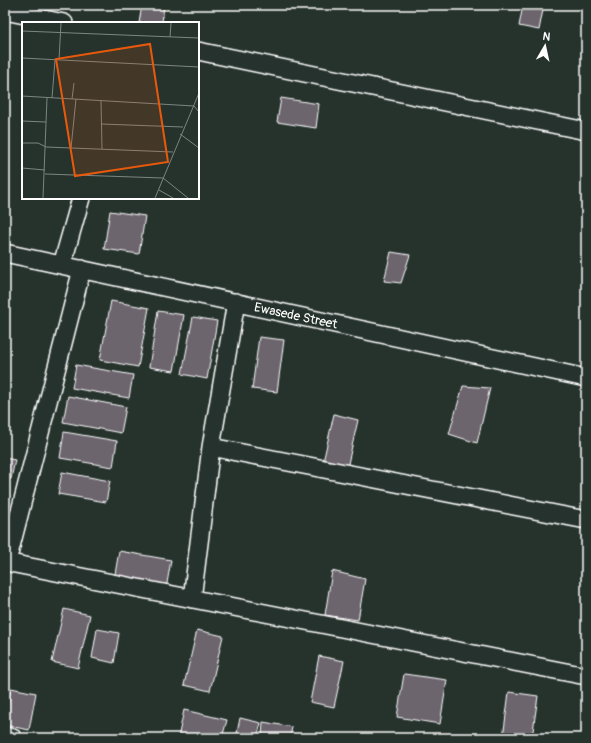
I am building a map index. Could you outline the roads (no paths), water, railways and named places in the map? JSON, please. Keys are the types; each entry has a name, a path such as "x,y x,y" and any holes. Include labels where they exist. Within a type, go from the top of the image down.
{"street":[{"path":"13,10 60,22"},
{"path":"199,51 586,131"},
{"path":"62,265 81,199"},
{"name":"Ewasede Street","path":"5,253 586,378"},
{"path":"82,269 6,562 586,676"},
{"path":"192,599 211,447 236,302"},
{"path":"211,447 586,520"},
{"path":"5,736 13,738"}]}
